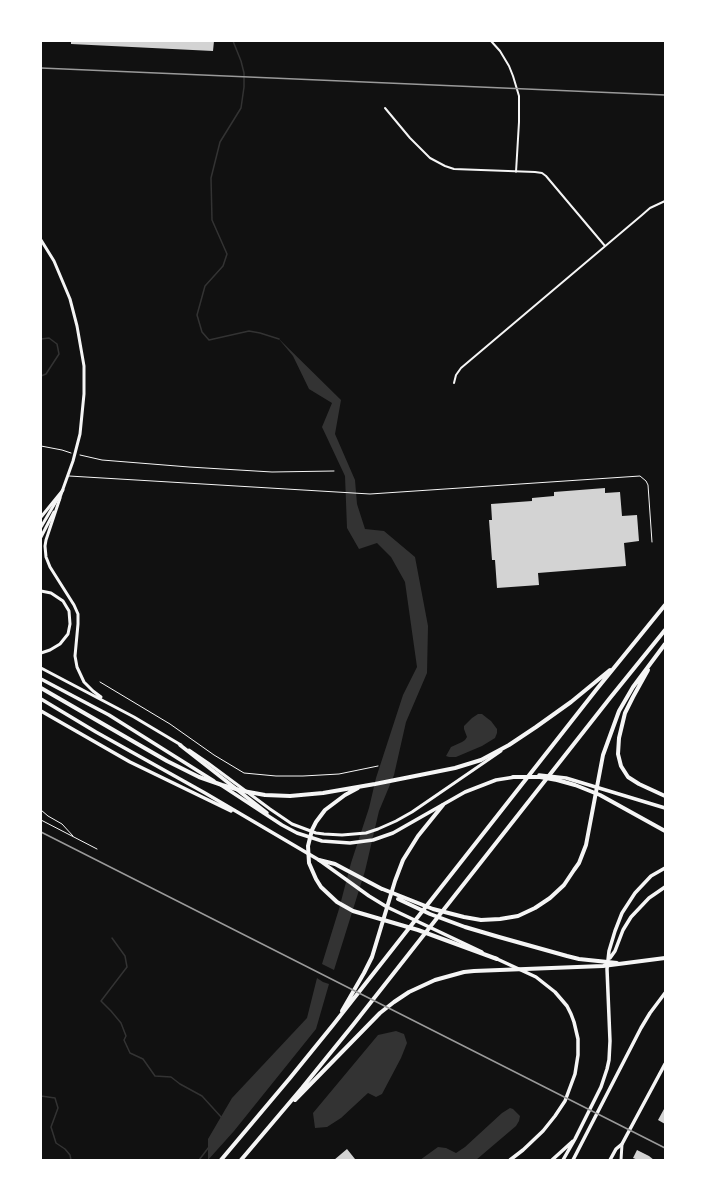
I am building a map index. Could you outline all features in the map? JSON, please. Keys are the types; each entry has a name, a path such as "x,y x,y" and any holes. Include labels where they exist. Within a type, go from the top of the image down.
{"highway":[{"path":"221,1160 273,1100 333,1025 583,706 665,605"},
{"path":"272,1125 357,1020 614,692 665,630"},
{"path":"380,888 432,909 472,919 490,920 509,918 527,913 543,904 557,892 579,863 586,845 590,828 603,755 619,710 633,686 665,644"},
{"path":"656,656 625,713 619,738 618,754 621,766 628,777 639,784 665,796"},
{"path":"41,688 167,761 199,777 228,787 254,793 290,796 323,793 375,784 467,765 509,745 560,711 618,663"},
{"path":"41,679 132,729 282,825 297,833 318,840 341,844 373,840 397,831 465,792 496,780 514,777 540,775 577,781 665,808"},
{"path":"41,699 319,860 377,901 397,912 529,973 556,992 567,1006 574,1022 578,1045 575,1074 565,1101 555,1116 536,1138 510,1160"},
{"path":"41,711 130,762 247,818"},
{"path":"180,745 282,825"},
{"path":"514,777 531,776 557,780 584,788 665,831"},
{"path":"362,786 337,800 320,816 312,830 308,846 310,863 316,879 327,893 337,902 353,911 412,928 497,959"},
{"path":"333,1025 372,957 395,881 404,860 418,836 443,805"},
{"path":"319,860 335,864 407,903 452,922 493,936 579,959 625,964"},
{"path":"563,1160 601,1087 609,1060 610,1031 607,979 608,960 618,922 630,899 643,884 665,868"},
{"path":"608,960 615,951 623,930 631,917 649,898 665,887"},
{"path":"241,1160 272,1125 380,1013 398,999 418,988 445,977 464,972 603,966 665,958"},
{"path":"573,1160 641,1028 665,993"},
{"path":"610,1160 622,1144 665,1064"},
{"path":"552,1160 575,1139"}],"main road":[{"path":"41,240 54,261 74,312 84,366 82,421 75,454 54,514 41,537"},
{"path":"41,517 63,490"},
{"path":"41,527 63,490"},
{"path":"60,498 46,540 46,557 50,567 72,600 76,609 78,624 75,661 78,672 84,682 93,691 119,709"},
{"path":"41,591 51,593 62,601 69,611 70,624 68,634 60,644 41,653"},
{"path":"41,668 150,726 208,763 270,809 296,826 324,834 358,834 378,829 396,821 412,812 509,745"},
{"path":"621,1160 622,1144"}],"street":[{"path":"491,41 500,51 509,66 519,96 516,172"},
{"path":"385,108 410,138 430,158 438,163 454,169 542,173 606,246"},
{"path":"454,383 456,375 461,368 650,208 665,201"}],"lane":[{"path":"68,476 359,494 640,476 648,485 652,542"},
{"path":"100,682 170,724 214,755 244,773 276,776 303,776 339,774 378,766"},
{"path":"41,810 62,824 75,838"},
{"path":"41,820 97,849"}],"path":[{"path":"41,446 102,460 272,472 334,471"}],"shaded area":[{"path":"278,338 341,400 335,434 355,480 357,504 365,529 384,531 415,557 428,626 427,673 406,722 394,775 379,811 365,871 334,970 322,964 351,863 369,808 376,778 403,695 417,667 405,582 391,557 377,543 359,549 347,528 345,476 322,427 332,403 309,389 293,356"},
{"path":"478,714 482,714 491,721 497,729 495,738 482,746 456,757 446,756 451,747 465,740 467,737 464,726"},
{"path":"317,978 329,984 316,1029 234,1131 208,1160 208,1139 232,1098 307,1018"},
{"path":"396,1031 404,1034 407,1043 401,1058 382,1094 376,1097 368,1093 341,1118 327,1127 315,1128 313,1113 378,1035"},
{"path":"510,1108 520,1116 516,1126 476,1160 420,1160 438,1147 446,1148 456,1153 465,1147 502,1113"}],"building":[{"path":"71,41 214,41 213,51 71,44"},
{"path":"605,488 605,493 620,492 622,516 637,515 639,541 624,543 626,566 538,573 539,585 497,588 495,560 492,560 489,520 492,520 491,504 532,501 532,498 554,496 554,492"},
{"path":"664,1109 665,1110 665,1124 658,1120"},
{"path":"347,1149 355,1159 334,1160"},
{"path":"637,1150 654,1160 638,1160 633,1158"}],"waterway":[{"path":"233,41 244,73 241,108 220,142 211,178 212,220 227,254 223,266 205,286 197,315 202,332 209,340 249,331 279,339"},
{"path":"41,339 49,338 57,344 59,354 46,374 41,376"},
{"path":"112,938 125,956 127,967 101,1001 121,1023 126,1036 124,1040 130,1053 143,1059 155,1076 171,1077 180,1084 202,1096 222,1118"},
{"path":"41,1096 55,1098 58,1108 51,1127 56,1143 65,1149 70,1155 71,1160"},
{"path":"199,1160 209,1147"}],"railway":[{"path":"41,68 665,95"},
{"path":"41,832 665,1148"}]}
